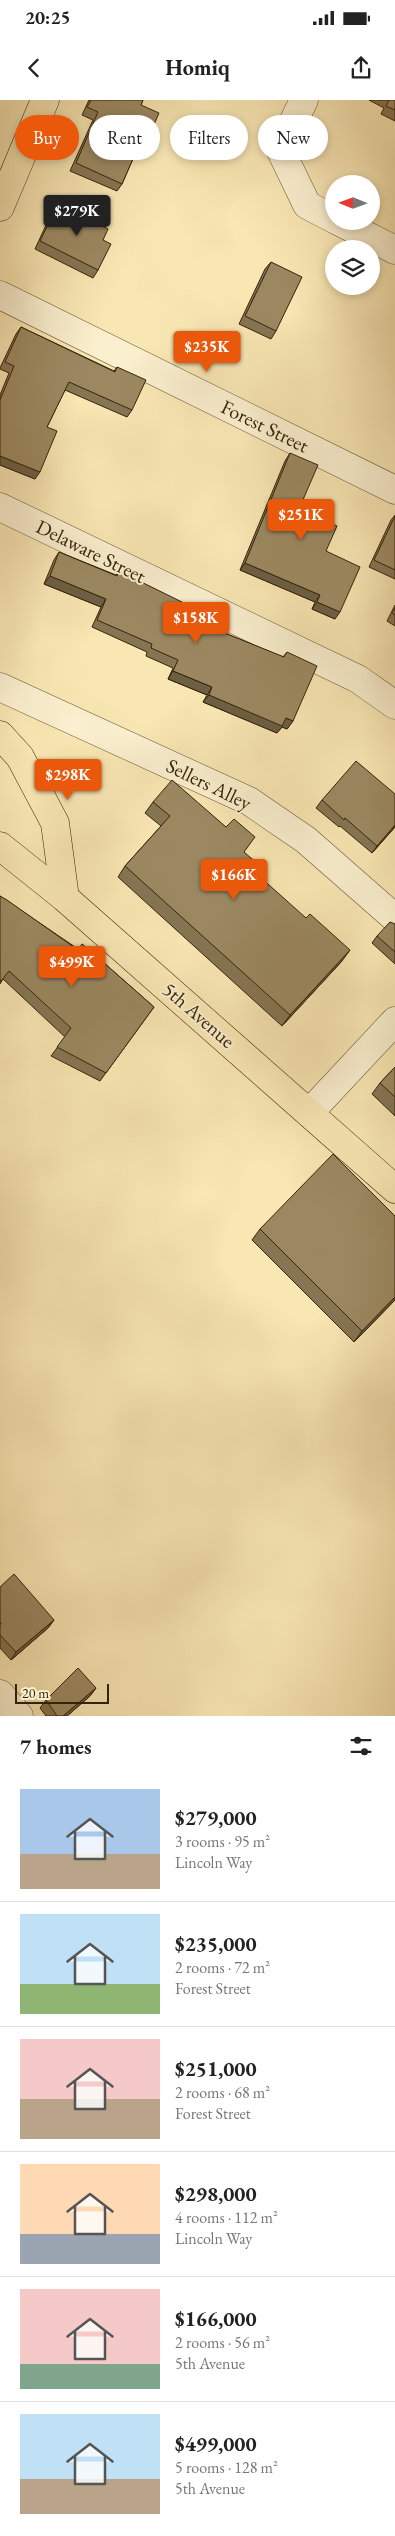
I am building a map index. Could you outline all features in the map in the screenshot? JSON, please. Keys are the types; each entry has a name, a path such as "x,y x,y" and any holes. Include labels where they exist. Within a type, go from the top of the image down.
{"main road":[{"path":"0,207 45,100"},
{"path":"0,734 20,756 55,823 65,898"},
{"name":"5th Avenue","path":"0,846 65,898 395,1189"}],"street":[{"path":"304,100 280,149 307,205 325,214"},
{"path":"356,230 395,250"},
{"name":"Forest Street","path":"0,295 395,490"},
{"name":"Delaware Street","path":"0,507 358,679 395,704"},
{"name":"Sellers Alley","path":"0,687 248,801 306,840 395,918"},
{"path":"310,1113 395,1021"},
{"path":"0,1694 18,1716"}],"building":[{"path":"91,100 143,100 141,105 159,113 158,115 97,115 98,112 87,107"},
{"path":"389,100 395,100 395,110 386,106"},
{"path":"89,133 89,160 132,160 122,184 76,163 79,160"},
{"path":"58,204 108,229 103,240 111,244 98,270 40,241"},
{"path":"271,262 302,277 276,331 245,316"},
{"path":"21,327 115,372 117,367 146,380 132,410 69,382 47,427 57,431 40,472 0,456 0,400 14,366 5,362"},
{"path":"290,453 318,465 299,509 337,526 326,551 360,567 340,612 317,602 320,595 245,563"},
{"path":"395,516 395,570 374,560"},
{"path":"59,552 117,576 119,571 190,606 185,617 284,657 287,652 317,666 293,721 286,718 282,726 209,695 212,687 173,671 178,660 151,648 152,644 97,620 106,599 50,576"},
{"path":"356,761 395,794 395,825 377,846 322,800"},
{"path":"172,780 226,827 234,819 255,837 244,852 265,870 259,876 306,918 310,914 350,950 290,1015 125,866 170,816 153,802"},
{"path":"0,896 78,950 82,944 104,960 103,962 154,1007 106,1073 57,1047 71,1028 9,971 0,980"},
{"path":"390,922 395,924 395,952 377,936"},
{"path":"395,1067 395,1097 380,1083"},
{"path":"333,1154 395,1216 395,1297 362,1331 260,1229"},
{"path":"14,1574 54,1620 16,1652 0,1635 0,1587"},
{"path":"78,1668 96,1688 63,1716 57,1716 46,1700"}]}
